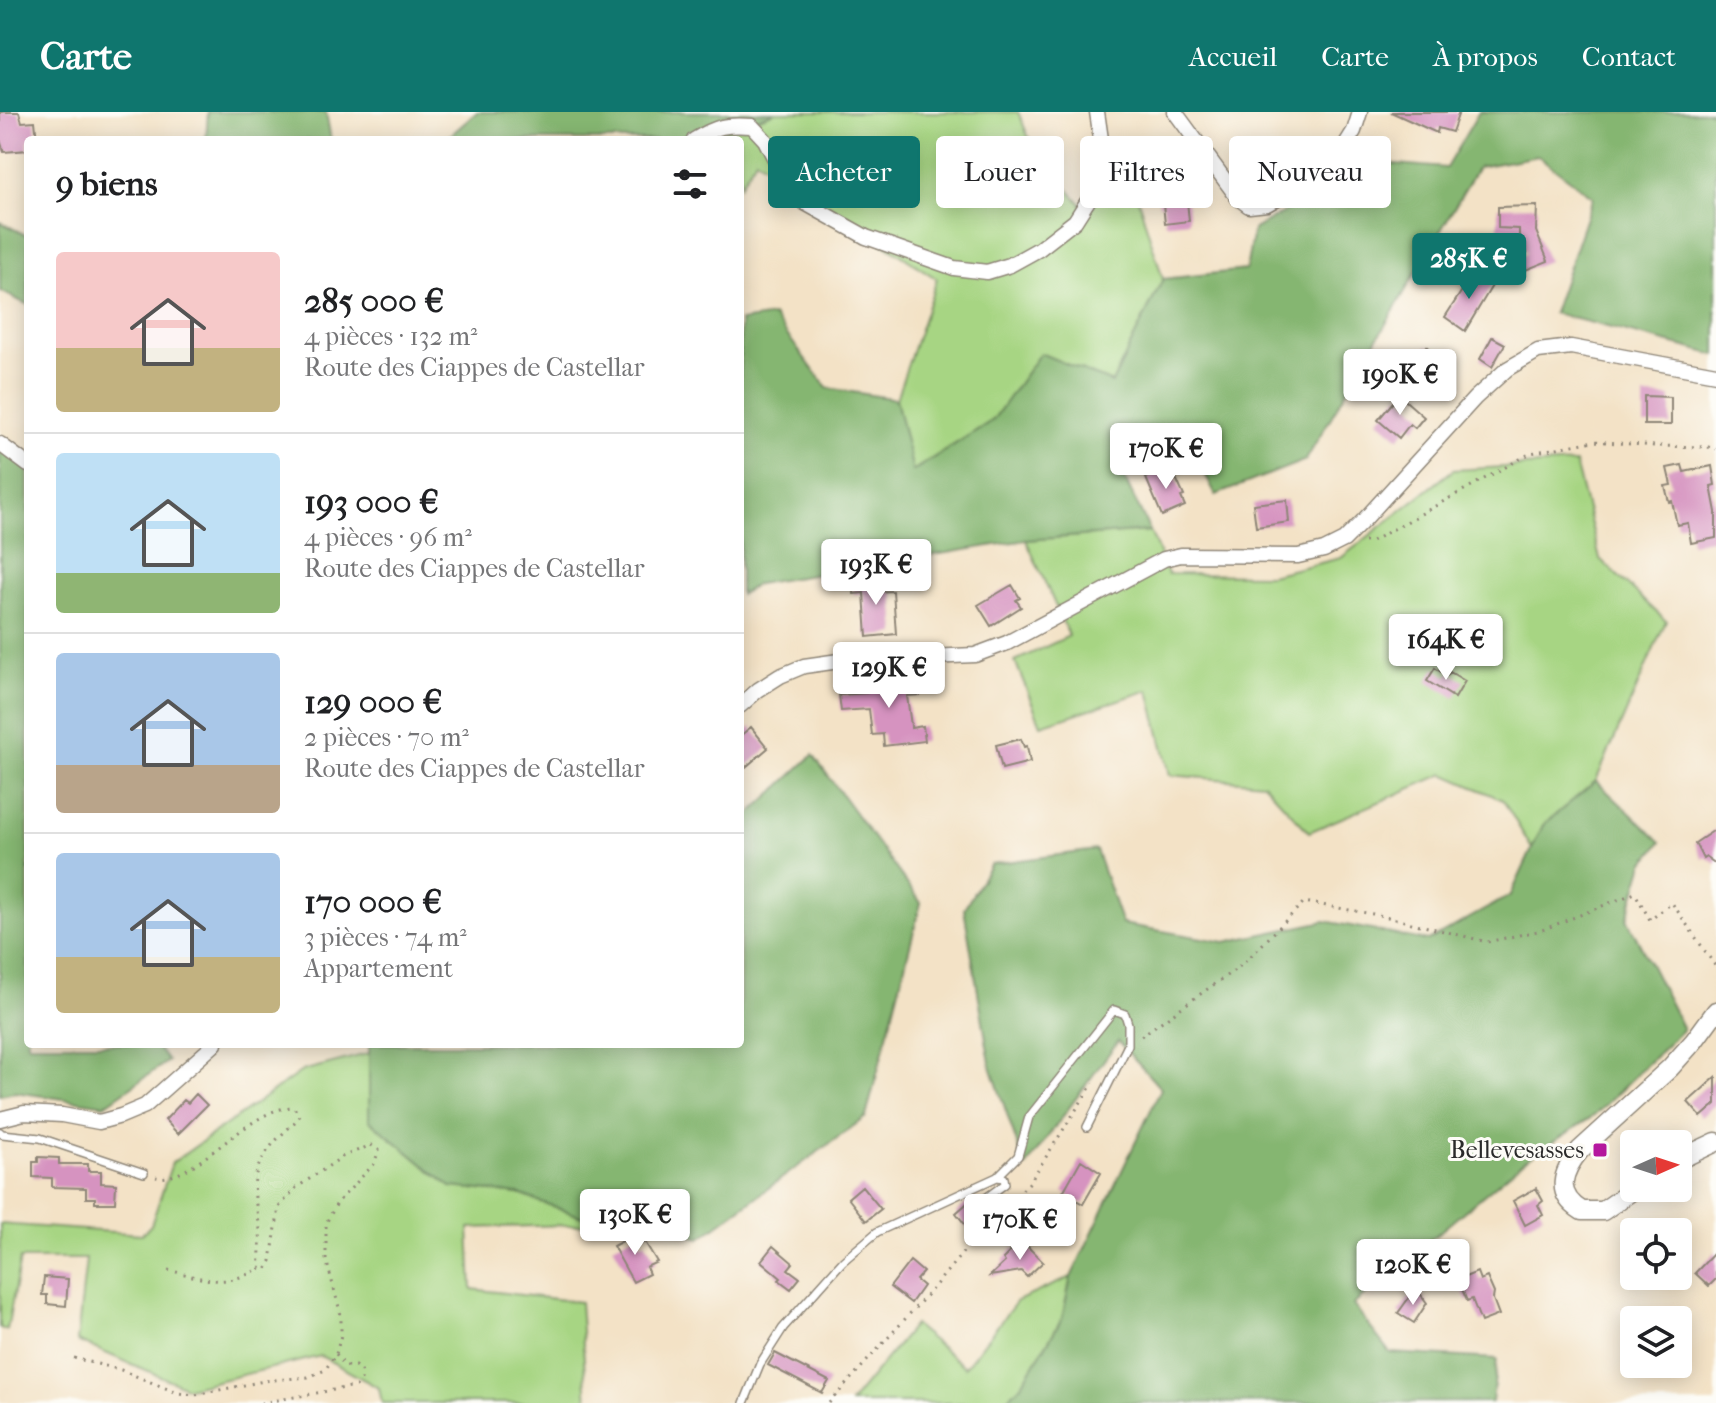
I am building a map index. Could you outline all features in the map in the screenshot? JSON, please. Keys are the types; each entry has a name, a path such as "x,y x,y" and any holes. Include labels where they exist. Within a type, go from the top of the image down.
{"street":[{"path":"701,136 727,124 752,126 765,140 786,180 805,203 866,237 954,268 987,272 1010,265 1039,249 1075,221 1101,173 1103,153 1097,112"},
{"path":"1175,112 1238,198 1249,206 1267,204 1320,174 1339,155 1354,131 1360,112"},
{"path":"744,702 780,676 804,666 839,661 975,655 1007,643 1164,559 1181,555 1298,556 1324,550 1344,540 1364,520 1475,398 1507,369 1538,351 1571,347 1716,374"},
{"path":"0,444 24,462"},
{"path":"1620,1199 1603,1211 1582,1211 1568,1200 1563,1182 1570,1162 1670,1068 1716,1011"},
{"path":"0,1119 24,1113 62,1115 99,1122 121,1116 145,1106 210,1048"},
{"path":"1692,1153 1716,1142"}],"lane":[{"path":"744,1403 760,1364 783,1328 852,1252 877,1232 997,1177 1018,1156 1029,1117 1114,1010 1125,1014 1128,1045 1087,1127"},
{"path":"0,1132 40,1138 144,1173"},
{"path":"979,1203 1005,1184 1004,1178 997,1177"}],"path":[{"path":"1335,544 1372,541 1531,453 1594,441 1716,449"},
{"path":"1128,1045 1243,964 1304,902 1384,916 1487,942 1542,930 1635,893 1650,920 1672,903 1716,967"},
{"path":"829,1403 1030,1182 1096,1079"},
{"path":"144,1173 160,1179 179,1175 232,1136 275,1111 294,1107 299,1117 272,1145 255,1174 253,1199 260,1231 260,1268"},
{"path":"74,1358 121,1370 178,1393 195,1395 264,1381 308,1377 325,1370 336,1354 341,1335 341,1315 326,1259 326,1223 337,1203 374,1164 379,1150 371,1145 342,1157 296,1188 279,1207 271,1261 266,1270 260,1268 226,1282 168,1270"},
{"path":"261,1403 356,1386 361,1380 361,1371 355,1366 345,1366 336,1354"}],"green space":[{"path":"208,112 326,112 330,136 206,136"},
{"path":"477,112 775,112 710,136 450,136"},
{"path":"775,112 1018,112 1028,136 936,136 936,208 1064,208 1064,184 1080,203 1080,208 1088,212 1091,208 1141,208 1163,279 1112,383 1040,354 993,420 912,471 896,399 937,279 830,208 920,208 920,136 768,136 768,167 756,159 744,178 744,136 710,136"},
{"path":"1479,112 1716,112 1716,355 1553,313 1593,197 1538,156 1478,167 1306,460 1216,495 1185,435 1115,459 1150,531 1026,540 757,584 744,592 744,320 773,316 827,388 896,399 913,471 993,420 1040,353 1112,383 1163,279 1246,270 1253,230 1291,208 1391,208 1391,164 1446,168"},
{"path":"0,222 24,234 24,303 0,291"},
{"path":"0,444 24,465 24,1048 157,1048 168,1061 105,1105 15,1092 0,1095"},
{"path":"1575,463 1600,559 1666,621 1596,781 1543,825 1532,849 1503,800 1444,774 1309,832 1263,783 1170,775 1149,690 1041,725 1015,661 1069,636 1026,540 1150,531 1168,574 1270,575 1341,558 1453,470"},
{"path":"813,755 921,903 866,1117 700,1238 662,1228 602,1224 519,1194 451,1187 369,1120 369,1048 744,1048 744,819"},
{"path":"1596,781 1661,842 1644,863 1627,919 1683,1029 1595,1115 1524,1161 1353,1305 1390,1353 1497,1359 1492,1402 1004,1403 1022,1384 1062,1319 1071,1277 1161,1089 1118,1041 1025,1168 990,1063 964,909 991,864 1096,850 1122,924 1225,942 1325,921 1428,941 1511,895 1543,825"},
{"path":"370,1053 369,1120 450,1186 519,1194 602,1224 469,1228 472,1289 580,1302 587,1403 382,1403 379,1388 321,1356 188,1388 77,1341 86,1259 20,1259 7,1330 0,1328 0,1224 142,1234 151,1225 172,1163 302,1071"},
{"path":"1071,1277 1062,1319 1022,1384 1004,1403 850,1403 914,1325 965,1367 1017,1301"}],"building":[{"path":"0,112 19,112 22,122 35,121 37,136 24,136 24,150 4,152 0,140"},
{"path":"1391,112 1459,112 1452,132 1438,128 1437,133"},
{"path":"1537,206 1536,231 1548,261 1518,273 1513,259 1527,253 1519,229 1498,228 1498,207"},
{"path":"1163,208 1188,208 1189,221 1165,224"},
{"path":"1474,272 1493,284 1465,331 1445,317"},
{"path":"1492,337 1505,344 1492,367 1480,359"},
{"path":"1427,346 1450,366 1431,387 1409,365"},
{"path":"1399,395 1424,417 1415,428 1410,424 1399,438 1378,420"},
{"path":"1644,396 1671,397 1671,425 1644,425"},
{"path":"1682,465 1684,472 1712,466 1716,538 1691,543 1688,523 1677,525 1665,486 1671,485 1667,468"},
{"path":"1171,467 1184,496 1181,497 1185,506 1162,516 1146,478"},
{"path":"1287,500 1289,522 1256,527 1253,504"},
{"path":"874,574 875,592 893,591 896,634 867,637 864,593 854,594 852,575"},
{"path":"1012,585 1020,598 1016,600 1021,607 991,626 978,605"},
{"path":"903,668 904,679 917,676 920,695 907,696 911,728 923,726 925,741 884,746 883,734 872,735 869,709 841,711 839,695 893,688 892,669"},
{"path":"1435,668 1447,676 1450,672 1465,681 1455,698 1427,681"},
{"path":"751,727 768,748 744,769 744,733"},
{"path":"1021,739 1024,747 1027,746 1030,762 1002,769 996,745"},
{"path":"1716,829 1716,864 1706,857 1703,859 1695,843"},
{"path":"1716,1077 1716,1104 1701,1117 1688,1102"},
{"path":"196,1094 207,1105 178,1134 165,1120 184,1100 188,1103"},
{"path":"38,1157 59,1158 59,1164 88,1164 88,1171 101,1171 101,1183 116,1184 115,1203 95,1203 95,1198 86,1198 86,1188 52,1187 52,1178 33,1177 33,1162 38,1162"},
{"path":"1081,1160 1101,1173 1083,1204 1063,1192"},
{"path":"862,1186 881,1209 866,1221 848,1198"},
{"path":"1536,1188 1543,1201 1538,1205 1543,1215 1525,1225 1513,1201"},
{"path":"972,1199 973,1206 980,1212 967,1227 956,1213"},
{"path":"636,1234 657,1262 646,1267 649,1274 633,1282 613,1246"},
{"path":"1026,1245 1043,1262 1027,1277 1021,1271 990,1276 1014,1248 1017,1251"},
{"path":"773,1246 793,1263 788,1269 800,1278 791,1289 761,1261"},
{"path":"1716,1251 1716,1279 1709,1286 1695,1273"},
{"path":"910,1261 923,1272 916,1280 923,1286 911,1303 890,1287"},
{"path":"1477,1272 1480,1280 1487,1277 1499,1315 1481,1322 1472,1299 1467,1301 1458,1280"},
{"path":"44,1277 68,1279 66,1306 47,1304 47,1295 42,1295"},
{"path":"1416,1288 1427,1303 1414,1323 1398,1313"},
{"path":"775,1353 829,1381 822,1393 768,1365"}],"place":[{"name":"Bellevesasses","path":"1600,1150"}]}
